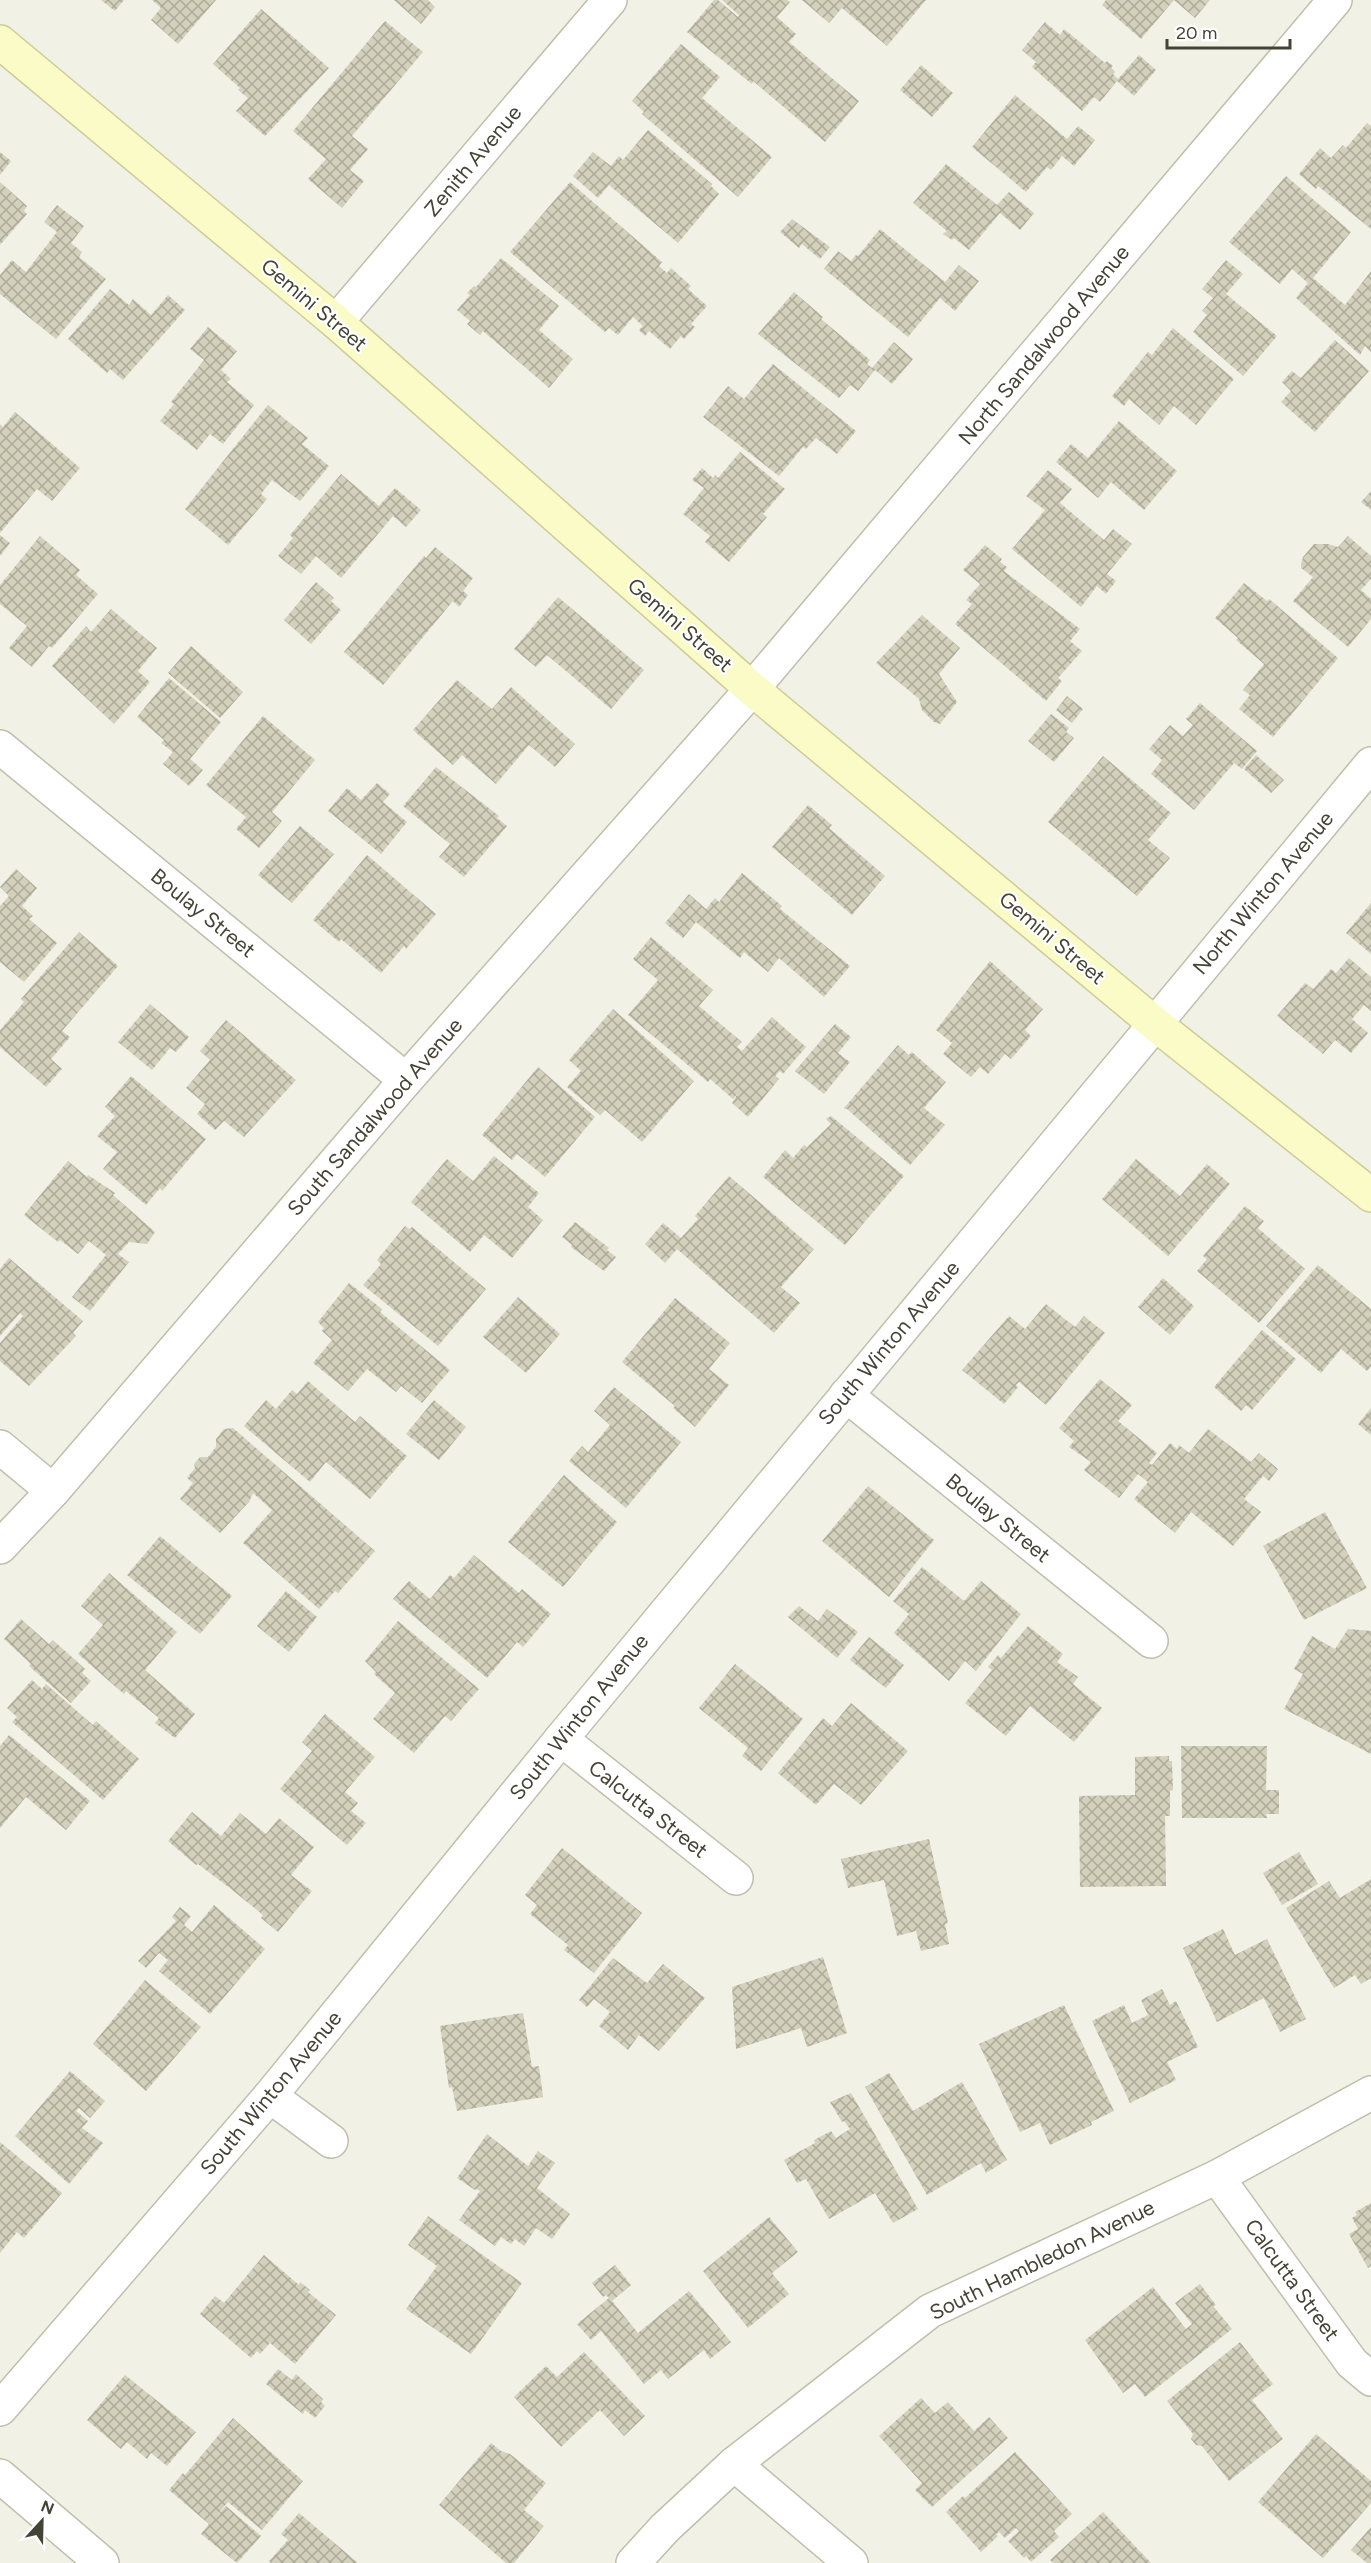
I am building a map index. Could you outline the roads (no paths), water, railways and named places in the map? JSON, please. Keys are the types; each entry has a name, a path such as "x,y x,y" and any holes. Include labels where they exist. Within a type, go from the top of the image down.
{"street":[{"name":"Zenith Avenue","path":"336,322 610,0"},
{"name":"North Sandalwood Avenue","path":"752,689 1335,0"},
{"name":"Gemini Street","path":"0,42 336,322 752,689 1154,1023 1371,1195"},
{"name":"South Sandalwood Avenue","path":"0,1547 53,1491 406,1080 752,689"},
{"name":"Boulay Street","path":"0,747 406,1080"},
{"name":"North Winton Avenue","path":"1154,1023 1371,764"},
{"name":"South Winton Avenue","path":"0,2409 270,2096 561,1739 1154,1023"},
{"name":"Boulay Street","path":"846,1395 1151,1641"},
{"path":"0,1447 53,1491"},
{"name":"Calcutta Street","path":"561,1739 736,1878"},
{"name":"South Hambledon Avenue","path":"633,2563 665,2528 734,2464 930,2311 1217,2177 1371,2093"},
{"path":"270,2096 332,2141"},
{"name":"Calcutta Street","path":"1217,2177 1352,2363 1371,2379"},
{"path":"734,2464 851,2563"},
{"path":"0,2476 102,2563"}]}
